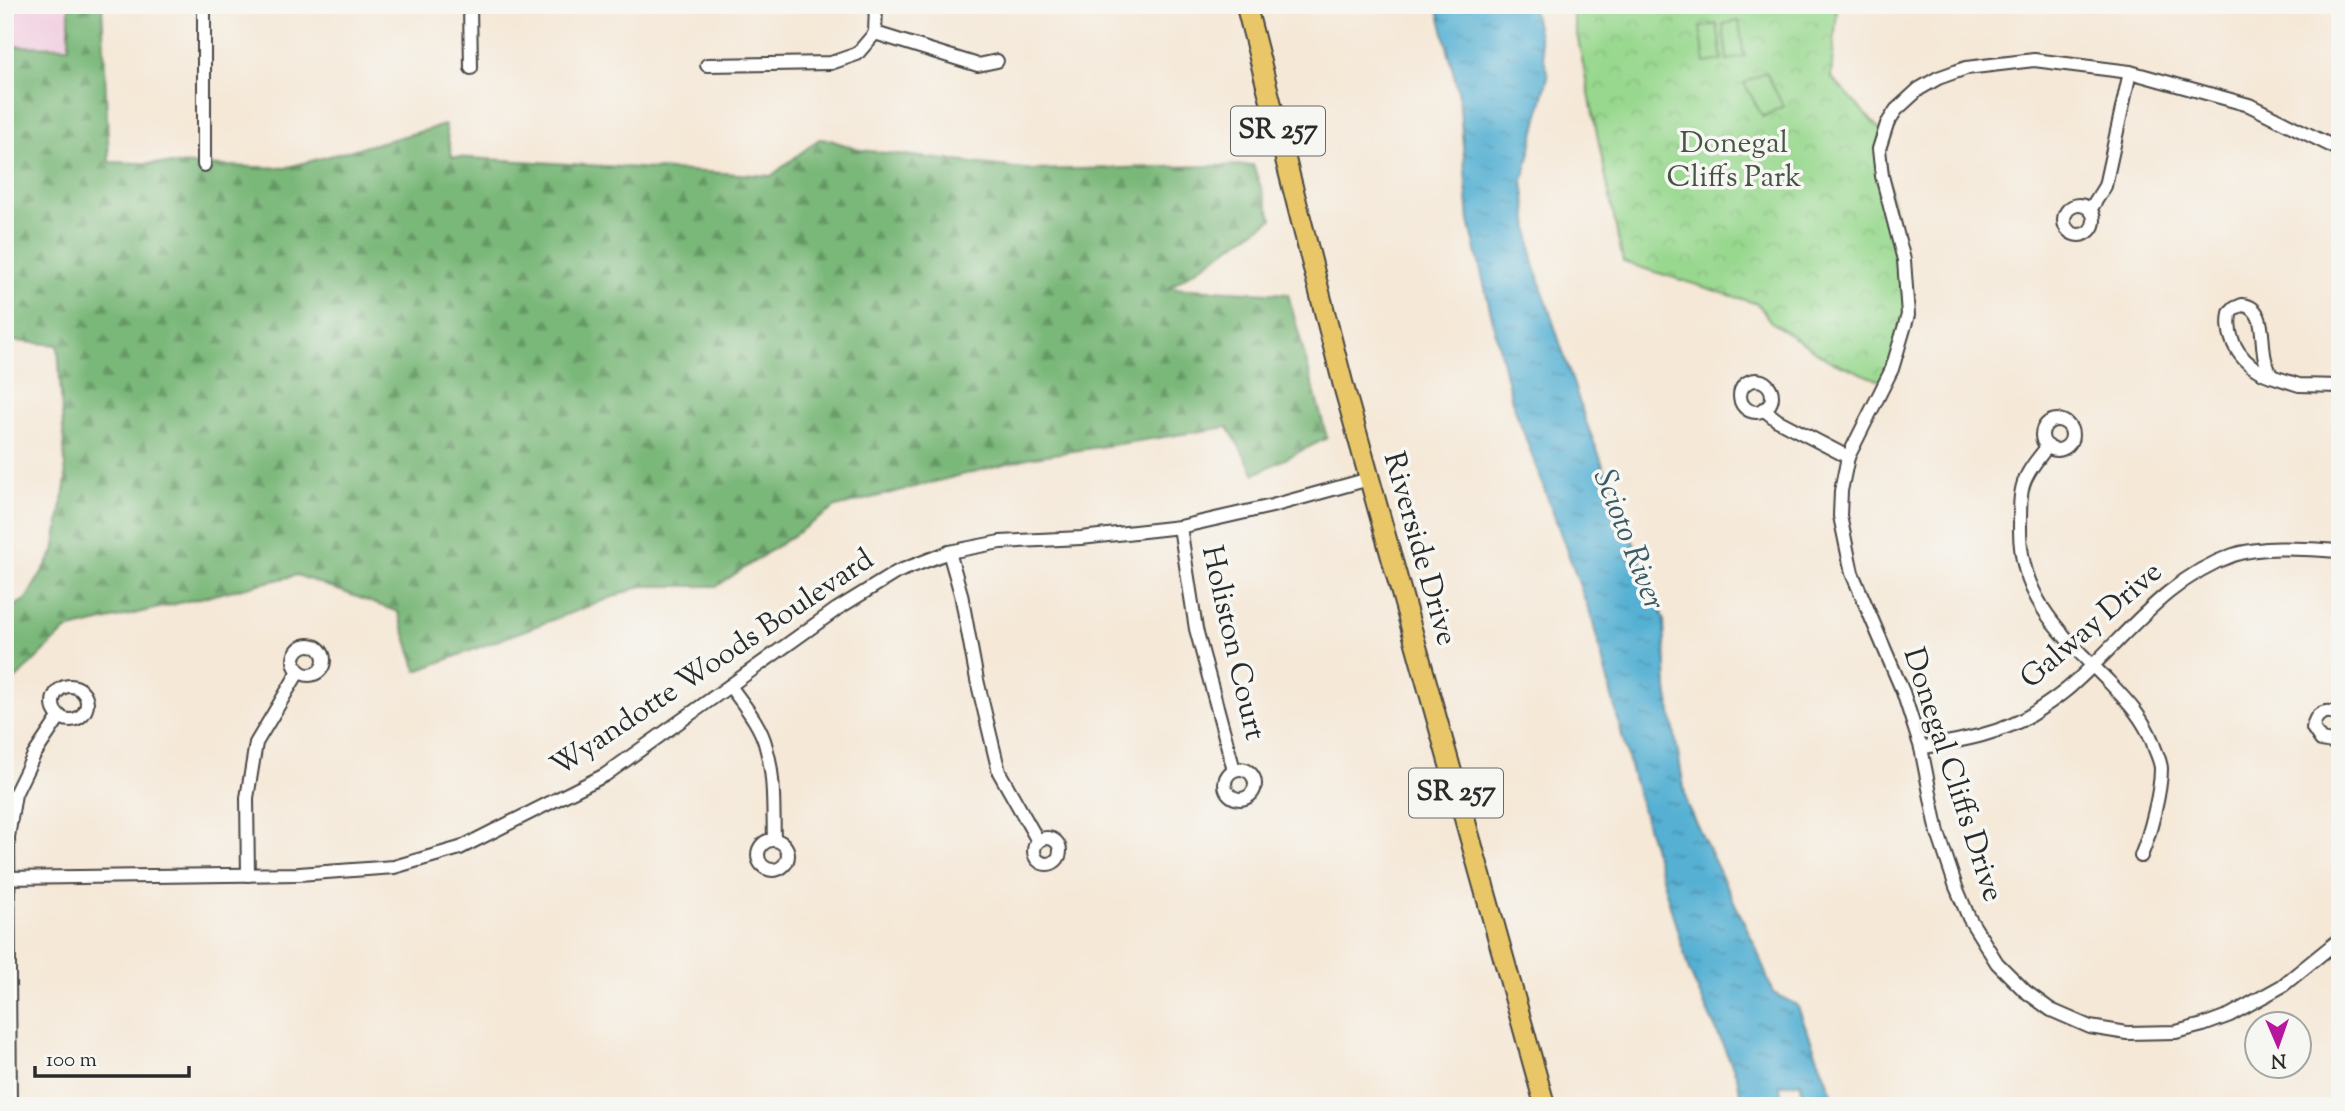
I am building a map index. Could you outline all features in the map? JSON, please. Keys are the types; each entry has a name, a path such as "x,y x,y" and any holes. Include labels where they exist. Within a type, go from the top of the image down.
{"main road":[{"name":"Riverside Drive","path":"1246,5 1309,258 1369,479 1545,1106"}],"street":[{"path":"204,5 204,165"},
{"path":"470,5 471,68"},
{"path":"707,65 831,63 857,54 875,33 876,5"},
{"path":"875,33 978,65 998,61"},
{"name":"Donegal Cliffs Drive","path":"2130,72 2034,60 1966,68 1938,78 1910,96 1887,124 1880,143 1882,176 1905,260 1908,315 1892,369 1848,457 1840,491 1840,516 1846,553 1903,692 1921,748 1940,843 1969,918 1997,963 2037,1001 2090,1027 2127,1033 2176,1032 2230,1016 2282,986 2340,939"},
{"path":"2090,210 2105,186 2130,72 2249,105 2340,150"},
{"path":"2271,376 2255,309 2249,305 2235,308 2230,313 2231,337 2241,358 2259,372 2271,376 2300,385 2340,386"},
{"path":"1763,410 1848,457"},
{"path":"2048,446 2030,468 2021,486 2020,544 2026,577 2041,608 2069,643 2134,707 2150,735 2161,767 2151,832 2141,856"},
{"name":"Wyandotte Woods Boulevard","path":"7,878 299,874 394,867 460,848 606,775 857,597 897,572 949,552 1000,542 1081,538 1180,527 1272,506 1369,479"},
{"name":"Holiston Court","path":"1180,527 1196,629 1234,770"},
{"name":"Galway Drive","path":"1921,748 1978,737 2026,718 2071,687 2158,600 2193,574 2235,555 2281,548 2340,551"},
{"path":"949,552 961,594 977,680 999,772 1038,841"},
{"path":"248,875 247,798 256,743 299,671"},
{"path":"730,686 752,718 766,745 771,774 774,840"},
{"path":"2340,716 2333,712 2323,712 2316,718 2314,728 2321,740 2332,742 2340,737"},
{"path":"10,1106 8,837 15,794 34,755 60,716"}],"shaded area":[{"path":"5,5 69,5 69,47 5,46"}],"green space":[{"path":"69,5 102,5 109,162 285,168 445,125 452,157 771,176 819,139 860,150 1033,170 1253,165 1272,219 1169,288 1288,294 1327,438 1255,474 1228,427 1028,458 836,507 717,586 642,586 417,671 398,612 297,575 66,630 5,689 5,612 26,599 54,552 66,480 58,345 5,340 5,46 69,47"},
{"name":"Donegal Cliffs Park","path":"1571,5 1834,5 1837,11 1831,77 1883,133 1880,143 1904,260 1908,315 1885,383 1827,359 1770,321 1758,304 1623,262"},
{"path":"1739,21 1744,57 1727,60 1723,24"},
{"path":"1717,24 1722,60 1705,63 1700,27"},
{"path":"1766,72 1783,106 1763,117 1744,83"}],"water":[{"name":"Scioto River","path":"1437,5 1532,5 1548,76 1523,181 1533,261 1586,422 1664,620 1667,690 1687,805 1755,945 1773,993 1797,1005 1837,1106 1805,1106 1800,1082 1780,1086 1782,1106 1743,1106 1737,1076 1689,971 1632,774 1592,619 1512,401 1469,221 1459,95"}]}
